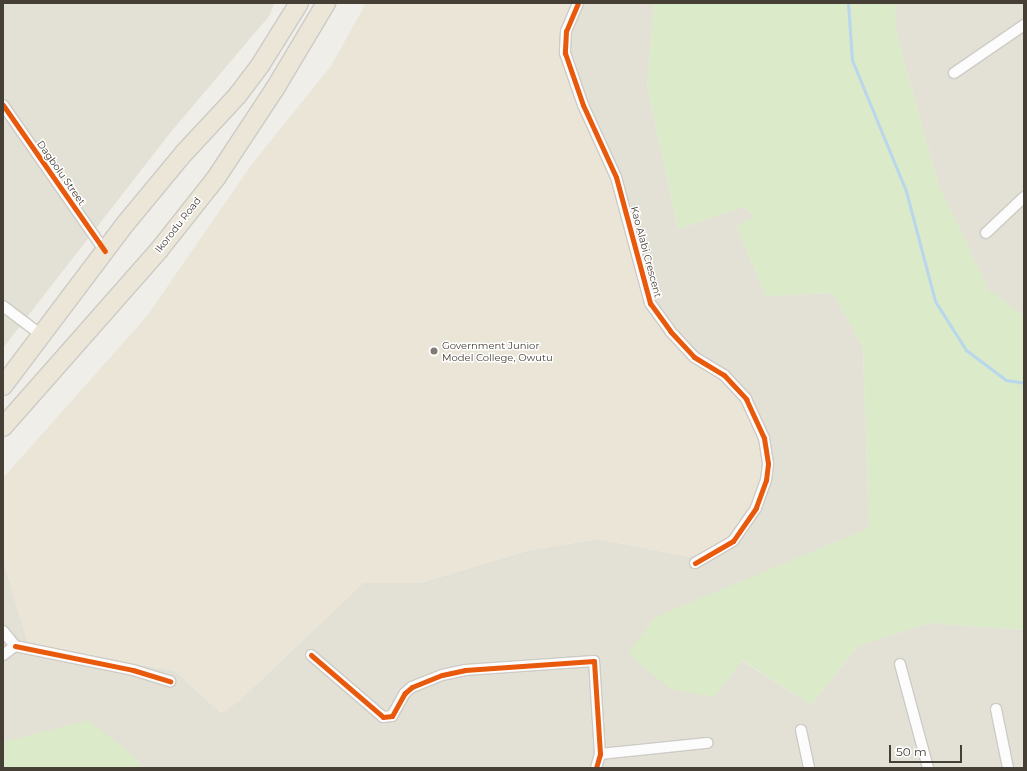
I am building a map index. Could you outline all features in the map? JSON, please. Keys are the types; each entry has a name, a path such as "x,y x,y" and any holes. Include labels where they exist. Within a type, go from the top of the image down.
{"highway":[{"path":"3,386 40,334 184,153 237,96 261,64 299,3"},
{"name":"Ikorodu Road","path":"3,427 159,250 216,178 276,87 326,3"}],"street":[{"name":"Kao Alabi Crescent","path":"578,3 566,32 565,53 569,68 616,177 650,303 670,332 694,358 724,375 746,399 764,438 768,464 766,480 756,508 732,541 695,563"},
{"path":"954,74 1024,26"},
{"name":"Dagbolu Street","path":"3,105 105,251"},
{"path":"986,233 1024,197"},
{"path":"3,306 40,334"},
{"path":"3,631 14,646 133,670 170,681"},
{"path":"3,655 14,646"},
{"path":"310,655 383,717 392,716 405,693 412,687 442,675 464,670 594,661 600,754 596,768"},
{"path":"900,664 928,768"},
{"path":"996,709 1008,768"},
{"path":"801,730 809,768"},
{"path":"600,754 707,743"}],"shaded area":[{"path":"3,3 274,3 270,15 170,133 3,348"},
{"name":"Government Junior Model College, Owutu","path":"366,3 573,3 562,33 563,63 608,169 652,313 726,382 743,403 756,427 762,449 763,472 758,494 748,514 731,534 709,550 690,557 598,539 530,550 420,583 363,583 239,701 221,713 175,671 28,644 3,559 3,478 147,316 252,164 331,66"},
{"path":"573,3 654,3 647,86 678,229 743,207 755,216 736,226 766,296 833,293 863,348 869,528 723,590 741,660 811,705 858,646 930,623 1024,630 1024,768 144,768 135,757 3,742 3,559 28,644 175,671 221,713 239,701 363,583 420,583 530,550 598,539 690,557 652,313 608,169 563,63 562,33"},
{"path":"895,3 1024,3 1024,316 989,291 938,183 896,31"}],"green space":[{"path":"654,3 895,3 896,31 938,183 989,290 1024,316 1024,630 930,623 858,646 811,705 742,660 715,697 670,689 628,653 655,617 869,528 863,348 833,293 766,296 736,226 755,216 743,207 678,229 647,86"},
{"path":"88,720 135,757 144,768 3,768 3,742"}],"waterway":[{"path":"848,3 852,60 906,191 935,301 966,350 1006,380 1024,383"}],"cycle path":[{"path":"578,3 566,31 565,53 583,105 616,177 650,303 670,331 694,357 724,375 746,399 764,438 768,464 766,480 756,508 733,541 695,563"},
{"path":"3,105 105,251"},
{"path":"15,646 133,670 170,681"},
{"path":"311,655 383,717 392,716 405,693 412,687 442,675 465,670 594,661 600,754 596,768"}],"place":[{"name":"Government Junior Model College, Owutu","path":"434,351"}]}
